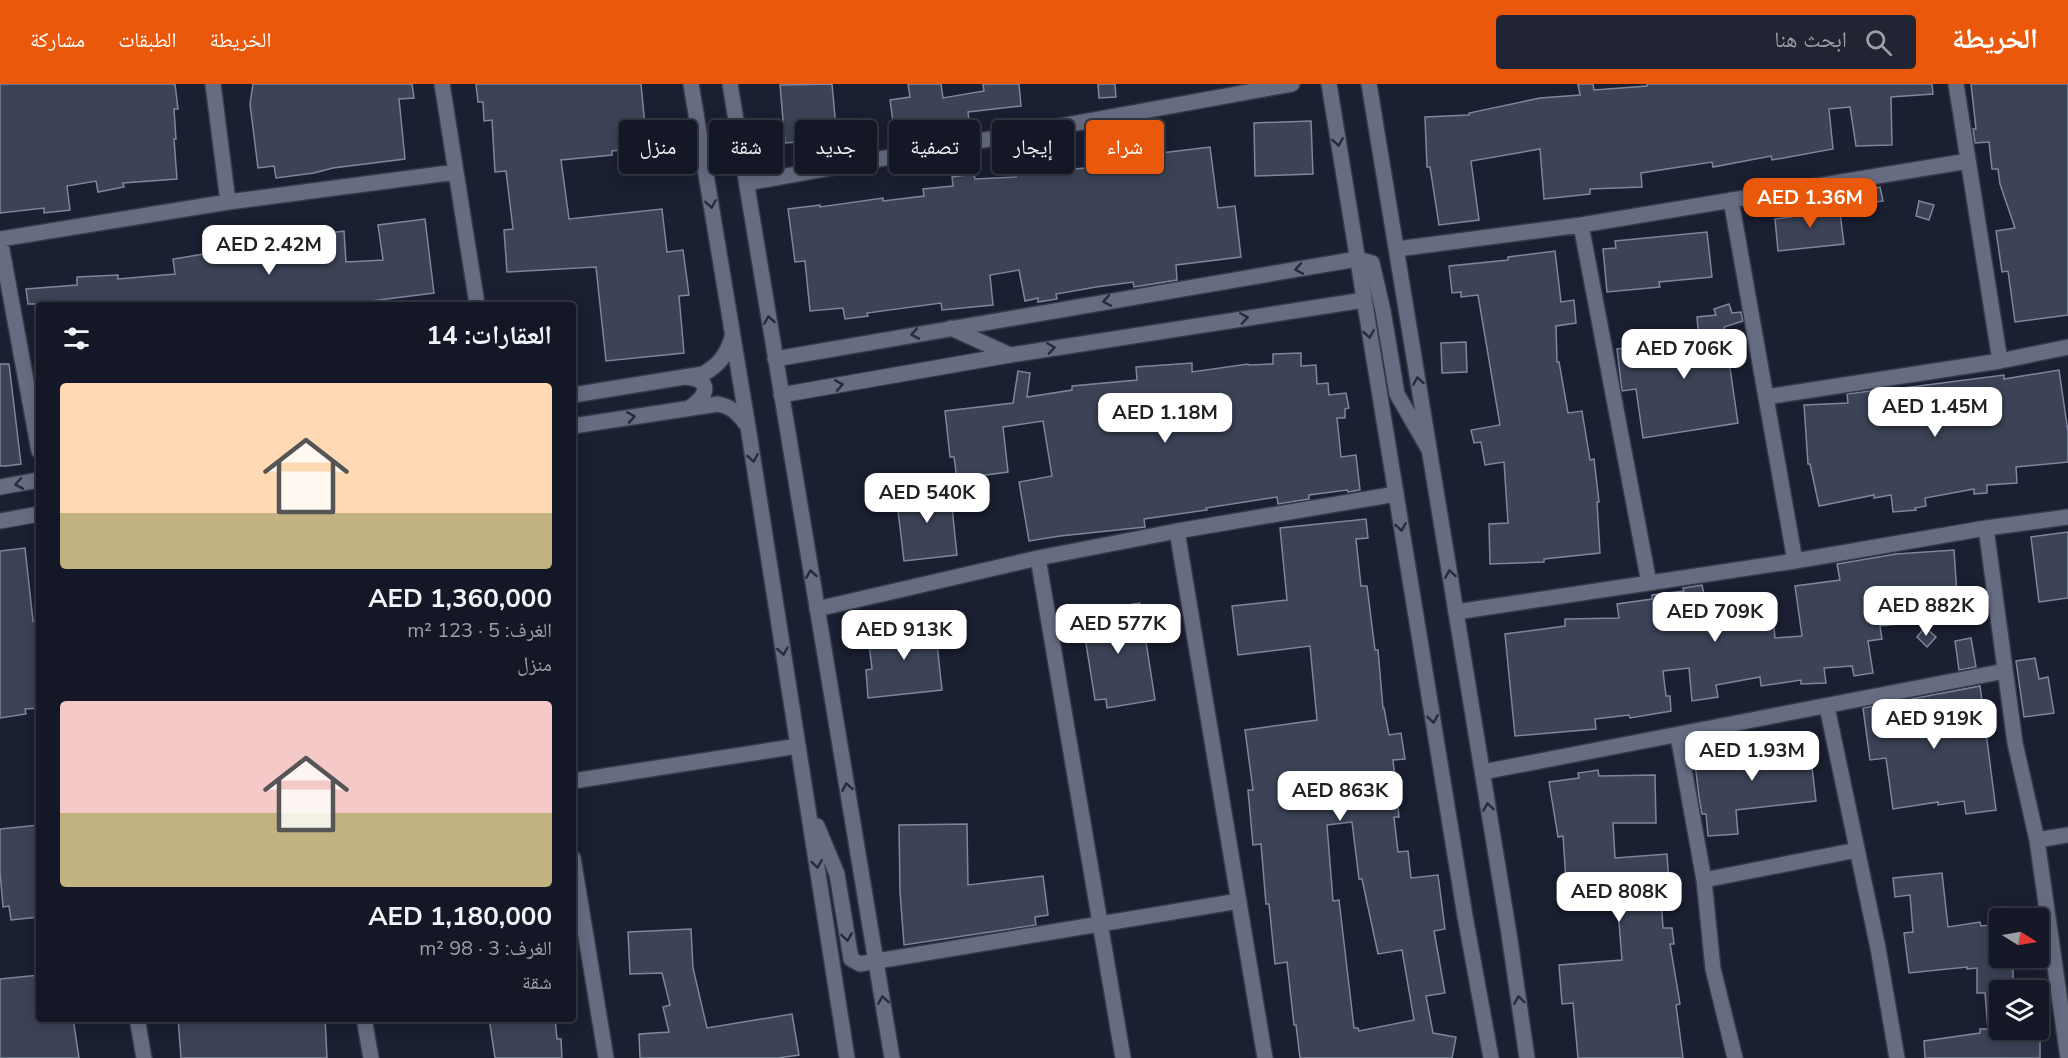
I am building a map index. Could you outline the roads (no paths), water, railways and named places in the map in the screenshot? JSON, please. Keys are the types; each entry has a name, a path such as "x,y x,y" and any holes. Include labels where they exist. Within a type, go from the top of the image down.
{"street":[{"path":"213,84 228,202"},
{"path":"442,84 477,302"},
{"path":"691,84 848,1058"},
{"path":"730,84 892,1058"},
{"path":"747,183 1292,84"},
{"path":"1329,84 1465,916 1491,1058"},
{"path":"1356,84 1370,84 1509,933 1527,1058"},
{"path":"1956,84 2000,361"},
{"path":"1397,249 1581,225 1968,161"},
{"path":"36,435 0,239 228,202 456,172"},
{"path":"1731,200 1796,561"},
{"path":"1581,225 1649,583"},
{"path":"775,359 1357,259 1372,263 1383,311 1397,394 1430,450"},
{"path":"781,395 1010,355 1364,300"},
{"path":"951,328 1010,355"},
{"path":"576,395 703,374 714,368 724,358 732,334"},
{"path":"1766,397 2000,361 2068,347"},
{"path":"686,377 696,378 702,382 705,389 704,396 689,408"},
{"path":"576,426 718,404 728,406 738,412 748,427"},
{"path":"0,487 36,481"},
{"path":"817,609 1038,558 1177,531 1396,494"},
{"path":"0,521 36,515"},
{"path":"1456,612 2068,517"},
{"path":"1986,528 2015,743 2037,840 2063,991 2068,1058"},
{"path":"1177,531 1265,1058"},
{"path":"1038,558 1123,1058"},
{"path":"1483,772 2005,671"},
{"path":"1827,707 1878,948 1897,1058"},
{"path":"1678,736 1704,880 1713,969 1735,1058"},
{"path":"576,781 798,746"},
{"path":"807,801 837,874 851,959 860,964 1239,901"},
{"path":"2037,840 2068,835"},
{"path":"1704,880 1857,850"},
{"path":"576,876 606,1058"},
{"path":"138,1022 144,1058"},
{"path":"365,1022 371,1058"}]}
